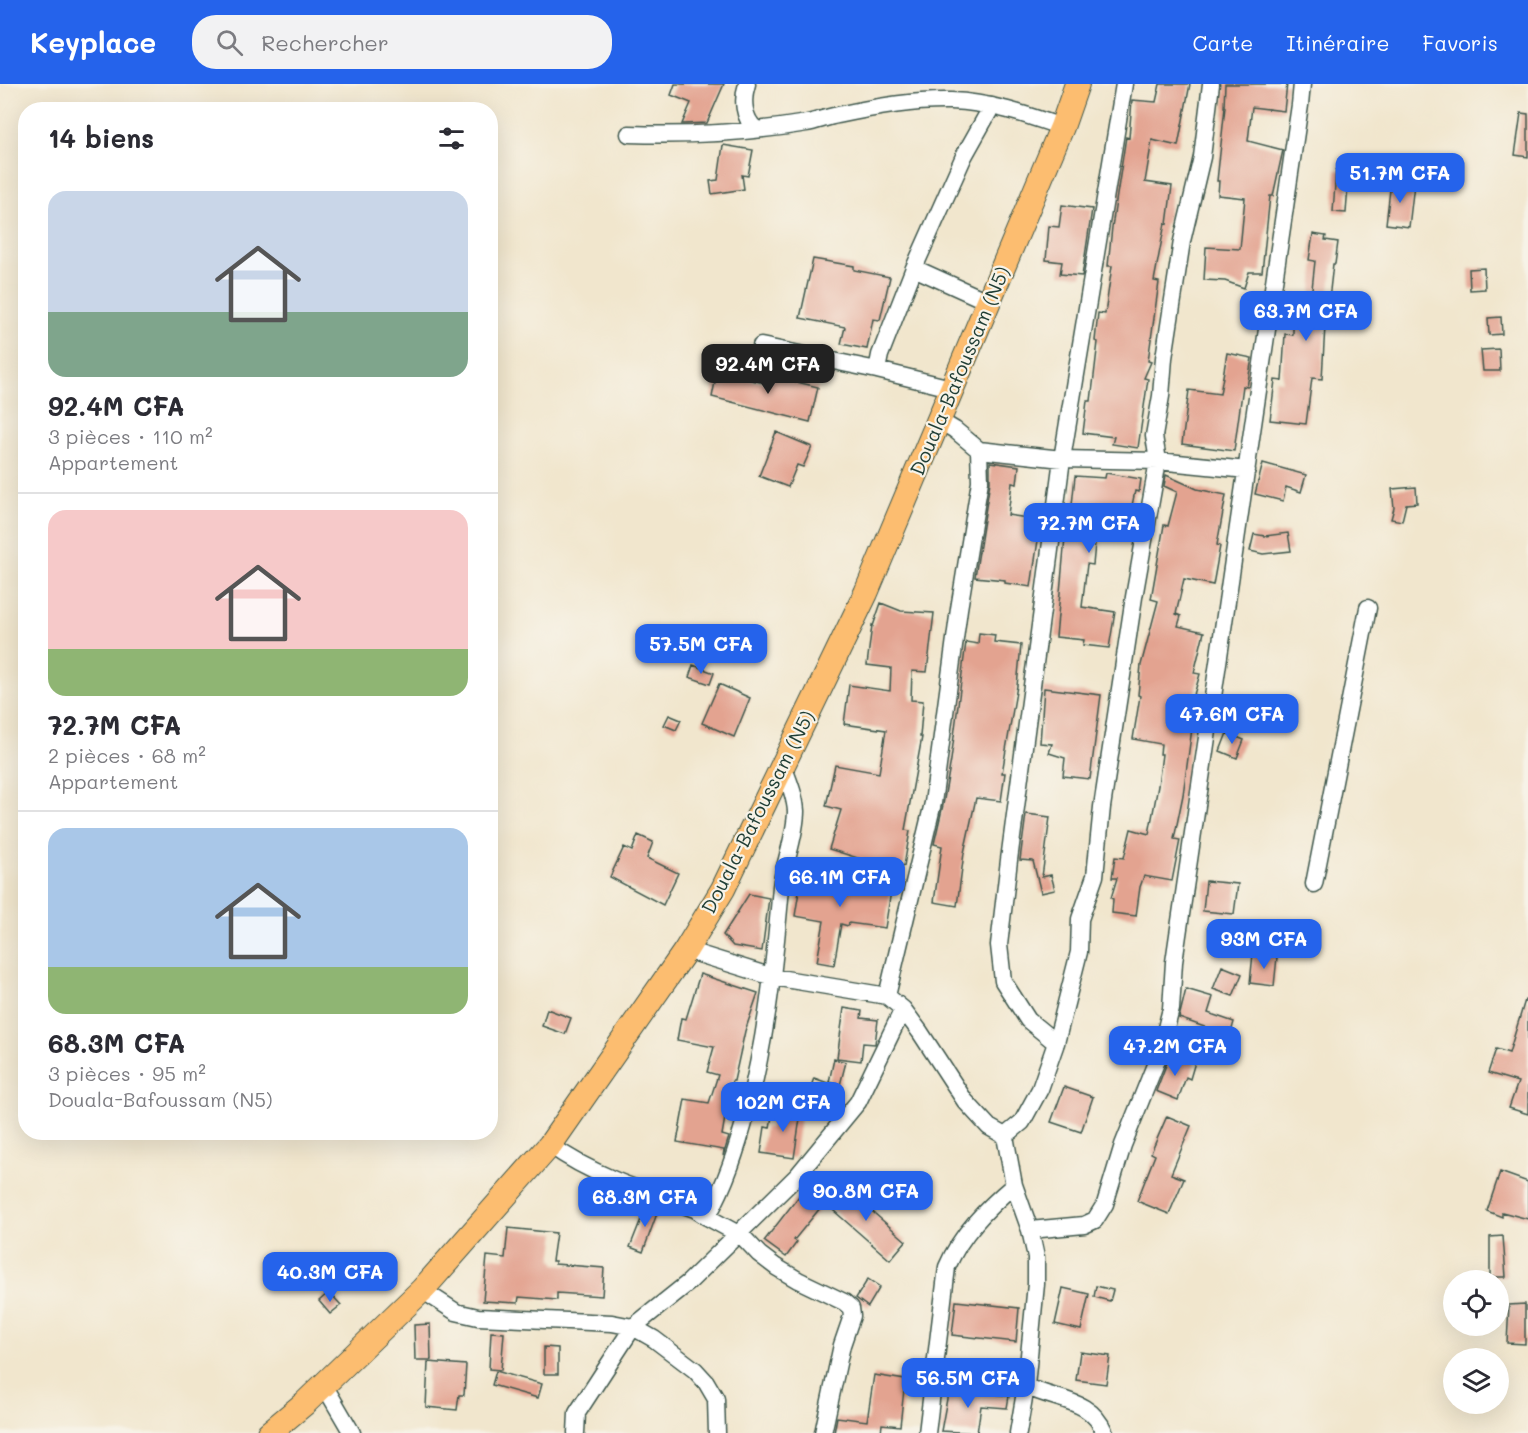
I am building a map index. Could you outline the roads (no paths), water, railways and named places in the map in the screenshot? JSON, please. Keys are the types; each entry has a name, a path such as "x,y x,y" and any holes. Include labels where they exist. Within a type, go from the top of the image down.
{"highway":[{"name":"Douala-Bafoussam (N5)","path":"269,1433 324,1385 422,1290 550,1146 686,950 723,889 866,593 1062,127 1077,84"}],"street":[{"path":"747,84 745,114 749,124 756,129"},
{"path":"1056,1043 1028,1020 1004,981 999,945 1007,868 1062,459 1124,84"},
{"path":"1005,1136 1022,1122 1040,1089 1056,1043 1079,952 1080,919 1095,876 1102,807 1134,597 1158,462 1154,436 1161,396 1164,358 1182,241 1202,156 1211,84"},
{"path":"1030,1230 1084,1225 1095,1220 1105,1204 1123,1145 1158,1054 1171,1009 1174,962 1302,84"},
{"path":"629,134 697,135 756,129 807,123 865,110 931,101 992,106 1062,127"},
{"path":"877,370 880,355 914,268 964,156 992,106"},
{"path":"914,268 989,302"},
{"path":"761,346 951,388"},
{"path":"939,421 955,430 979,450 1062,459 1158,462 1247,470"},
{"path":"886,996 933,803 959,609 980,481 979,450"},
{"path":"1314,884 1368,608"},
{"path":"707,1217 725,1183 761,1058 773,977 782,880 796,812 792,788 782,763"},
{"path":"686,950 773,977 886,996 903,1009 921,1032 965,1101 989,1127 1005,1136"},
{"path":"576,1433 577,1413 633,1328 688,1283 797,1176 858,1102 903,1009"},
{"path":"1005,1136 1014,1185 1030,1230 1036,1257 1036,1284 1026,1386 1018,1433"},
{"path":"550,1146 568,1158 610,1178 695,1209 738,1233 776,1267 844,1302 851,1308 852,1317 842,1345 824,1433"},
{"path":"927,1433 947,1267 974,1225 1014,1185"},
{"path":"422,1290 456,1312 478,1317 612,1323 633,1328 654,1339 695,1370 706,1382 716,1399 717,1433"},
{"path":"324,1385 352,1433"},
{"path":"1026,1386 1042,1394 1082,1405 1096,1416 1105,1433"}]}
